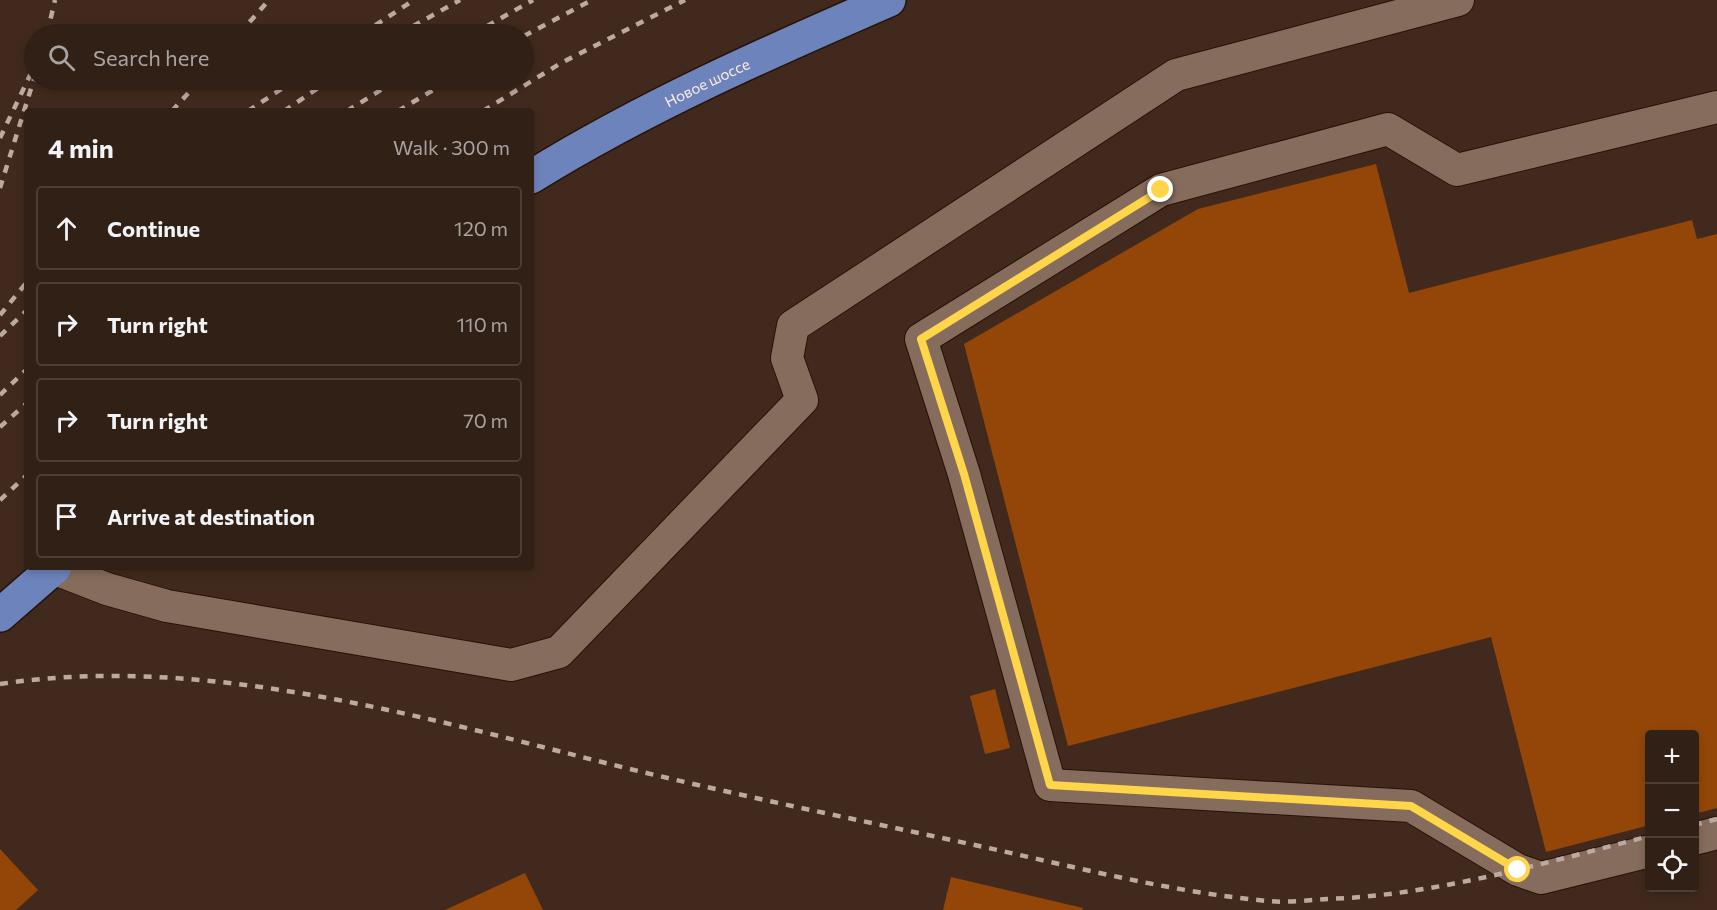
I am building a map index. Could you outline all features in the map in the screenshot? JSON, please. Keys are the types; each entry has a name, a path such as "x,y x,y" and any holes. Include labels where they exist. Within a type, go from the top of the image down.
{"main road":[{"name":"Новое шоссе","path":"534,175 580,147 768,53 889,0"},
{"path":"0,615 52,570"}],"lane":[{"path":"59,570 107,589 167,606 511,665 559,652 802,400 787,358 793,326 1176,75 1458,0"},
{"path":"1645,851 1541,878 1518,870 1411,806 1050,785 964,474 921,339 1161,190 1388,129 1457,170 1717,107"},
{"path":"1699,838 1717,834"}],"building":[{"path":"1376,164 1409,293 1692,220 1697,239 1717,234 1717,808 1699,813 1699,730 1645,730 1645,826 1546,852 1491,637 1068,746 964,344 1198,209"},
{"path":"995,689 1010,748 985,754 970,696"},
{"path":"0,849 38,890 16,910 0,910"},
{"path":"525,873 543,910 445,910"},
{"path":"951,877 1083,908 1082,910 943,910"}],"railway":[{"path":"49,24 55,0"},
{"path":"248,24 269,0"},
{"path":"377,24 414,0"},
{"path":"417,24 460,0"},
{"path":"491,24 533,0"},
{"path":"534,31 592,0"},
{"path":"534,80 561,63 685,0"},
{"path":"0,138 24,88"},
{"path":"25,108 31,90"},
{"path":"175,108 191,90"},
{"path":"253,108 280,90"},
{"path":"288,108 315,90"},
{"path":"352,108 381,90"},
{"path":"403,108 433,90"},
{"path":"488,108 517,90"},
{"path":"0,188 24,111"},
{"path":"0,315 24,286"},
{"path":"0,336 24,313"},
{"path":"0,395 24,372"},
{"path":"0,427 24,406"},
{"path":"0,500 24,478"},
{"path":"0,684 73,677 146,677 220,682 294,692 440,722 679,781 1118,877 1193,891 1268,901 1290,902 1409,891 1530,867 1645,837"},
{"path":"1699,824 1717,819"}],"route":[{"path":"1161,190 921,339 964,474 1050,785 1411,806 1518,870"}]}
